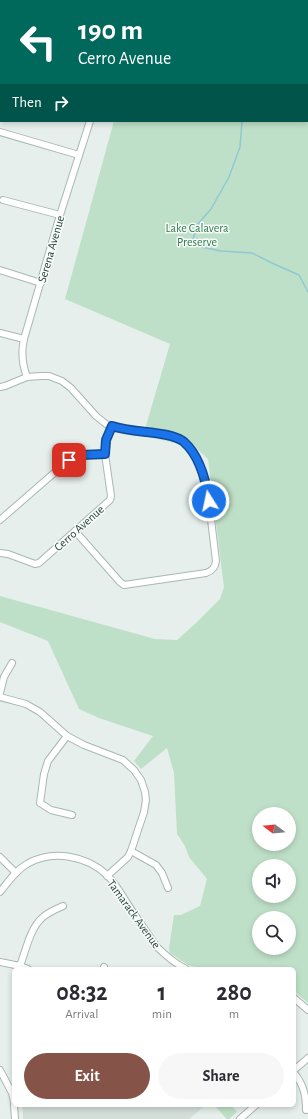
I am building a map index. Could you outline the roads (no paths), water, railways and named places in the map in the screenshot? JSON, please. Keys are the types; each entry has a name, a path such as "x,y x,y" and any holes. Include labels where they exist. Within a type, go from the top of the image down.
{"street":[{"name":"Serena Avenue","path":"27,377 22,357 22,347 60,216 90,122"},
{"path":"0,132 79,155"},
{"path":"3,200 60,216"},
{"path":"0,270 41,283"},
{"path":"0,333 24,339"},
{"path":"0,387 27,377 49,376 62,381 72,388 96,416 106,424 125,430 168,435 184,441 196,457 207,486 216,561 215,566 206,574 124,585 75,531"},
{"name":"Cerro Avenue","path":"0,553 8,554 35,564 40,562 110,500 111,496 105,454 106,440 112,426"},
{"path":"0,520 69,460 82,455 105,454"},
{"path":"0,693 4,677 12,663"},
{"path":"0,697 26,704 40,712 67,736 84,745 123,760 134,770 141,780 146,800 144,812 131,851 128,857 107,876"},
{"path":"67,736 48,761 44,774 40,803 51,810 72,815"},
{"path":"131,851 156,865 162,873 168,888"},
{"name":"Tamarack Avenue","path":"0,892 16,873 27,864 41,858 51,856 79,858 96,866 107,876 115,885 156,946 182,967"},
{"path":"0,857 16,873"},
{"path":"0,962 20,966 32,932 42,918 63,906"},
{"path":"296,1000 308,1010"},
{"path":"296,1070 308,1058"},
{"path":"0,1070 12,1093"},
{"path":"296,1076 306,1097 306,1110"},
{"path":"14,1107 15,1119"},
{"path":"242,1119 254,1107"}],"waterway":[{"path":"242,122 240,147 229,177 211,209 197,225 193,240 201,247 221,251 252,253 299,275 308,292"}],"park label":[{"name":"Lake Calavera Preserve","path":"197,235"}]}
